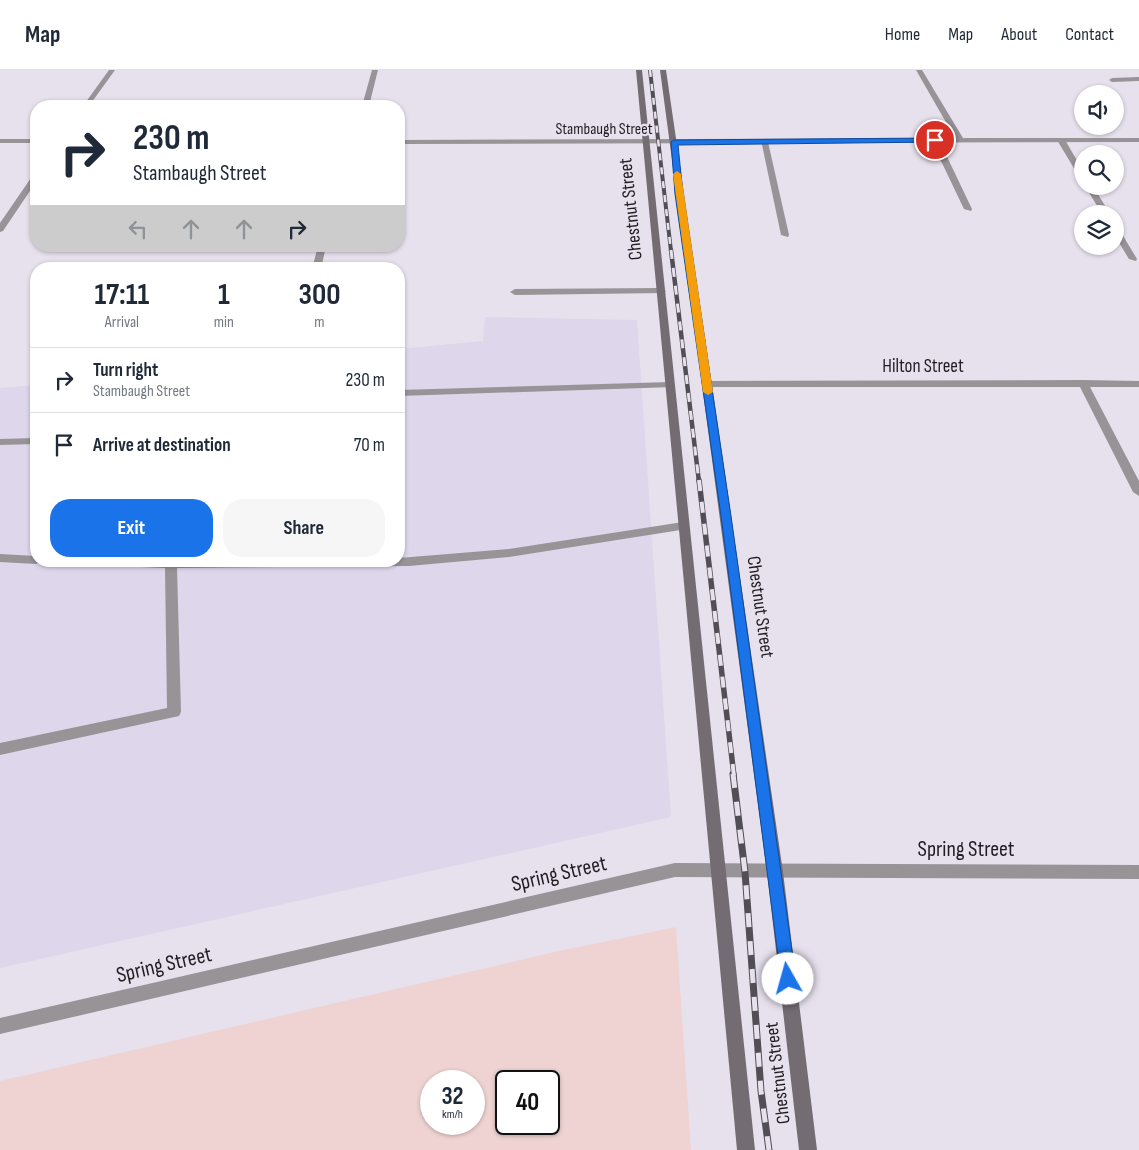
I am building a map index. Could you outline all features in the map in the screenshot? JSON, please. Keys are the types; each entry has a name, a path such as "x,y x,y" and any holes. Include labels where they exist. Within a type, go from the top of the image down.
{"street":[{"path":"90,100 112,70"},
{"path":"367,100 375,70"},
{"name":"Chestnut Street","path":"639,70 746,1150"},
{"name":"Chestnut Street","path":"663,70 775,872 808,1150"},
{"path":"919,70 960,140"},
{"path":"1112,80 1139,79"},
{"path":"935,140 968,209"},
{"path":"1061,140 1074,162"},
{"name":"Stambaugh Street","path":"405,142 646,143 1139,140"},
{"path":"0,141 30,141"},
{"path":"764,142 785,235"},
{"path":"0,229 30,186"},
{"path":"1124,243 1133,258"},
{"path":"515,292 661,291"},
{"path":"1083,383 1139,492"},
{"path":"405,393 670,384"},
{"name":"Hilton Street","path":"707,384 1139,384"},
{"path":"0,442 30,441"},
{"path":"405,562 509,553 683,526"},
{"path":"0,558 30,560"},
{"path":"0,750 174,712 171,567"},
{"name":"Spring Street","path":"0,1026 675,870 775,872 1139,872"}],"shaded area":[{"path":"485,317 637,320 671,817 0,968 0,388 30,386 30,567 405,567 405,348 483,341"},
{"path":"676,927 691,1150 0,1150 0,1081 559,951"}],"railway":[{"path":"650,70 671,251"},
{"path":"671,250 699,482"},
{"path":"699,480 734,776"},
{"path":"733,774 745,872 761,1091 769,1150"}],"slow traffic":[{"path":"677,174 708,392"}],"route":[{"path":"788,979 726,516 679,194 674,142 935,140"}]}
